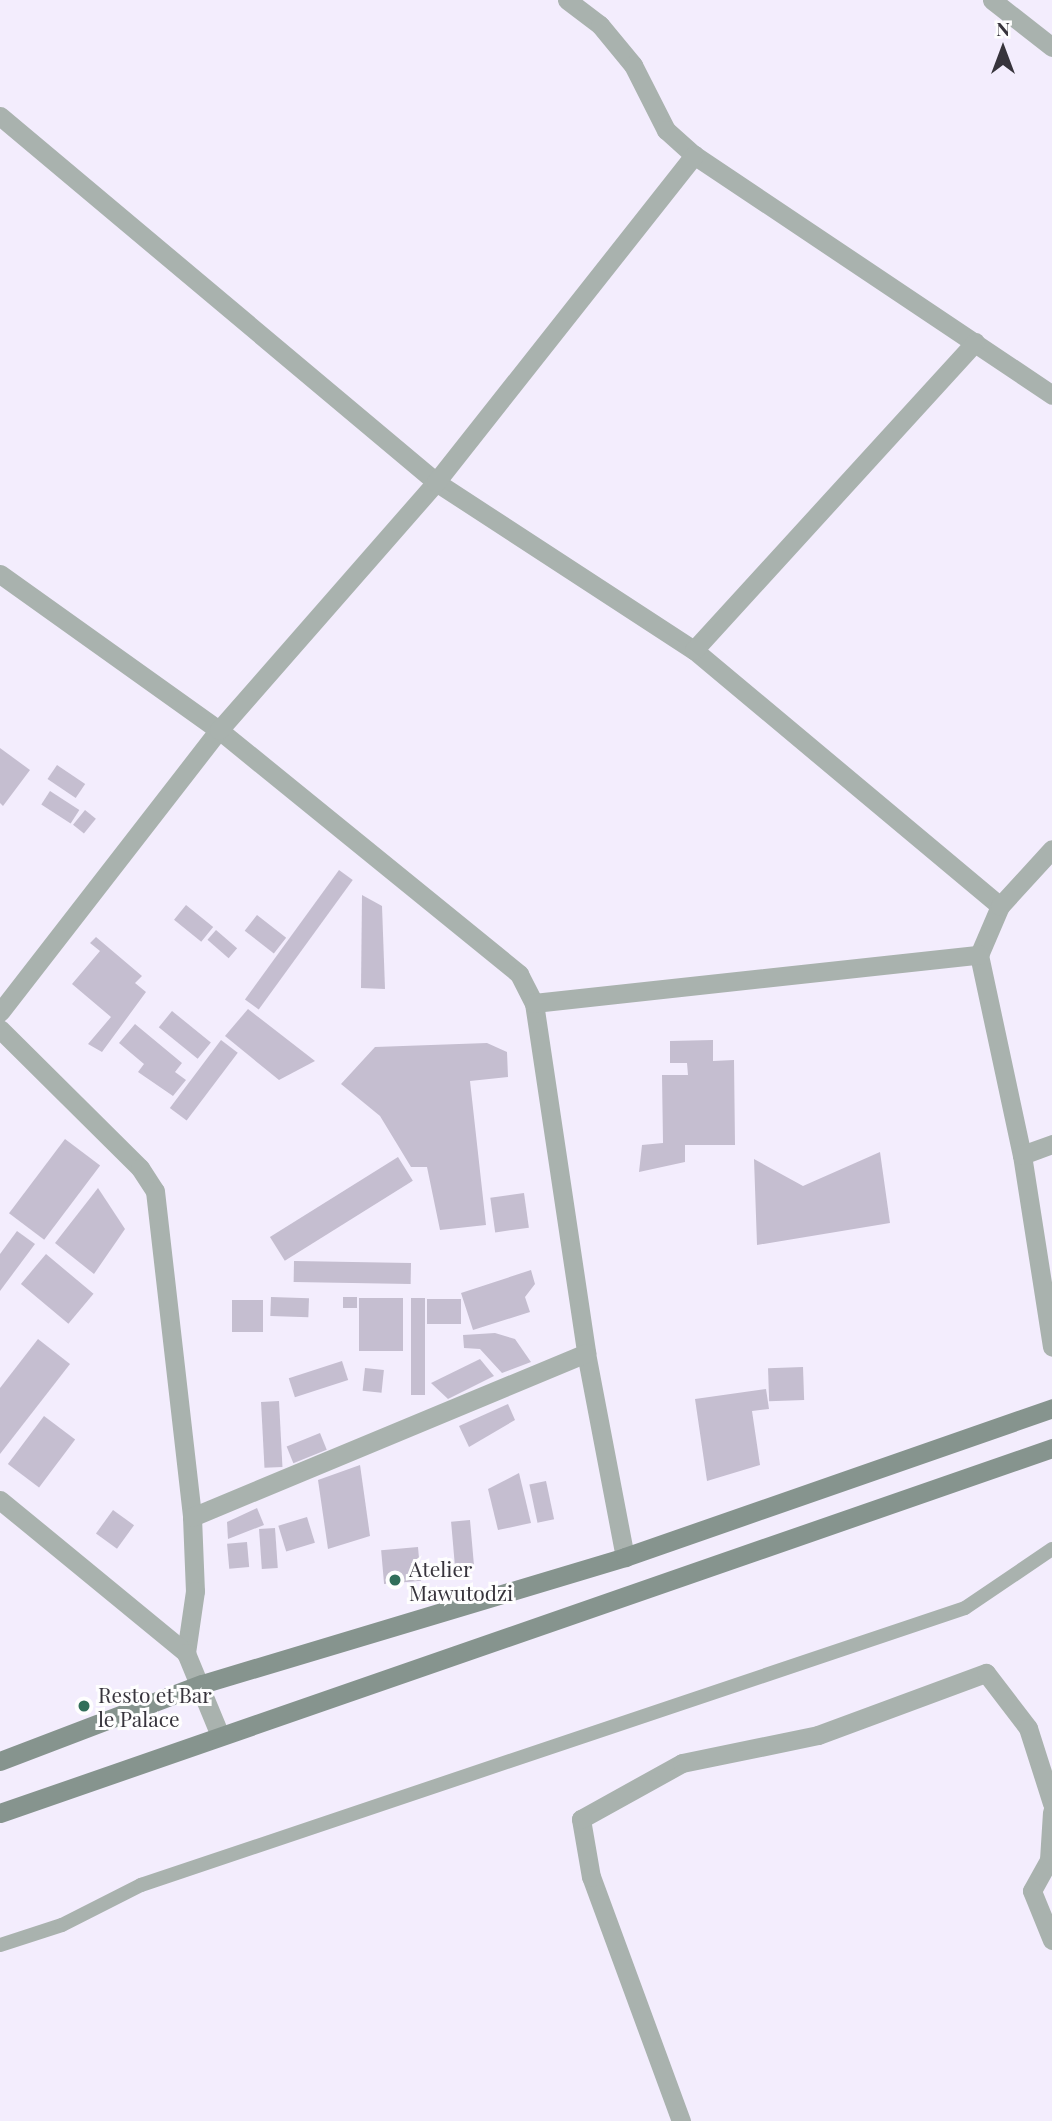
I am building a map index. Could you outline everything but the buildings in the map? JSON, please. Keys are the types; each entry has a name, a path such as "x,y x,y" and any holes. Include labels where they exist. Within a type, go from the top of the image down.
{"main road":[{"path":"0,1761 202,1685 625,1557 1052,1408"},
{"path":"0,1813 219,1733 1052,1448"}],"street":[{"path":"567,0 600,25 633,65 666,130 694,155 1052,395"},
{"path":"992,0 1052,47"},
{"path":"0,116 436,482 694,650 1000,906"},
{"path":"0,1012 219,730 436,482 694,155"},
{"path":"694,650 975,342"},
{"path":"0,574 219,730 519,974 534,1003 586,1353 625,1557"},
{"path":"1052,849 1000,906 979,955 1022,1156 1052,1347"},
{"path":"534,1003 979,955"},
{"path":"0,1029 140,1168 155,1191 192,1517 195,1591 186,1653"},
{"path":"1022,1156 1052,1144"},
{"path":"192,1517 586,1353"},
{"path":"0,1500 186,1653 202,1685 219,1733"},
{"path":"681,2121 591,1877 581,1819 682,1763 818,1735 986,1673 1028,1728 1052,1803"},
{"path":"1052,1812 1049,1860 1032,1891 1052,1940"}],"lane":[{"path":"0,1945 62,1926 141,1885 965,1608 1052,1549"}],"place":[{"name":"Atelier Mawutodzi","path":"395,1580"},
{"name":"Resto et Bar le Palace","path":"84,1706"}]}
